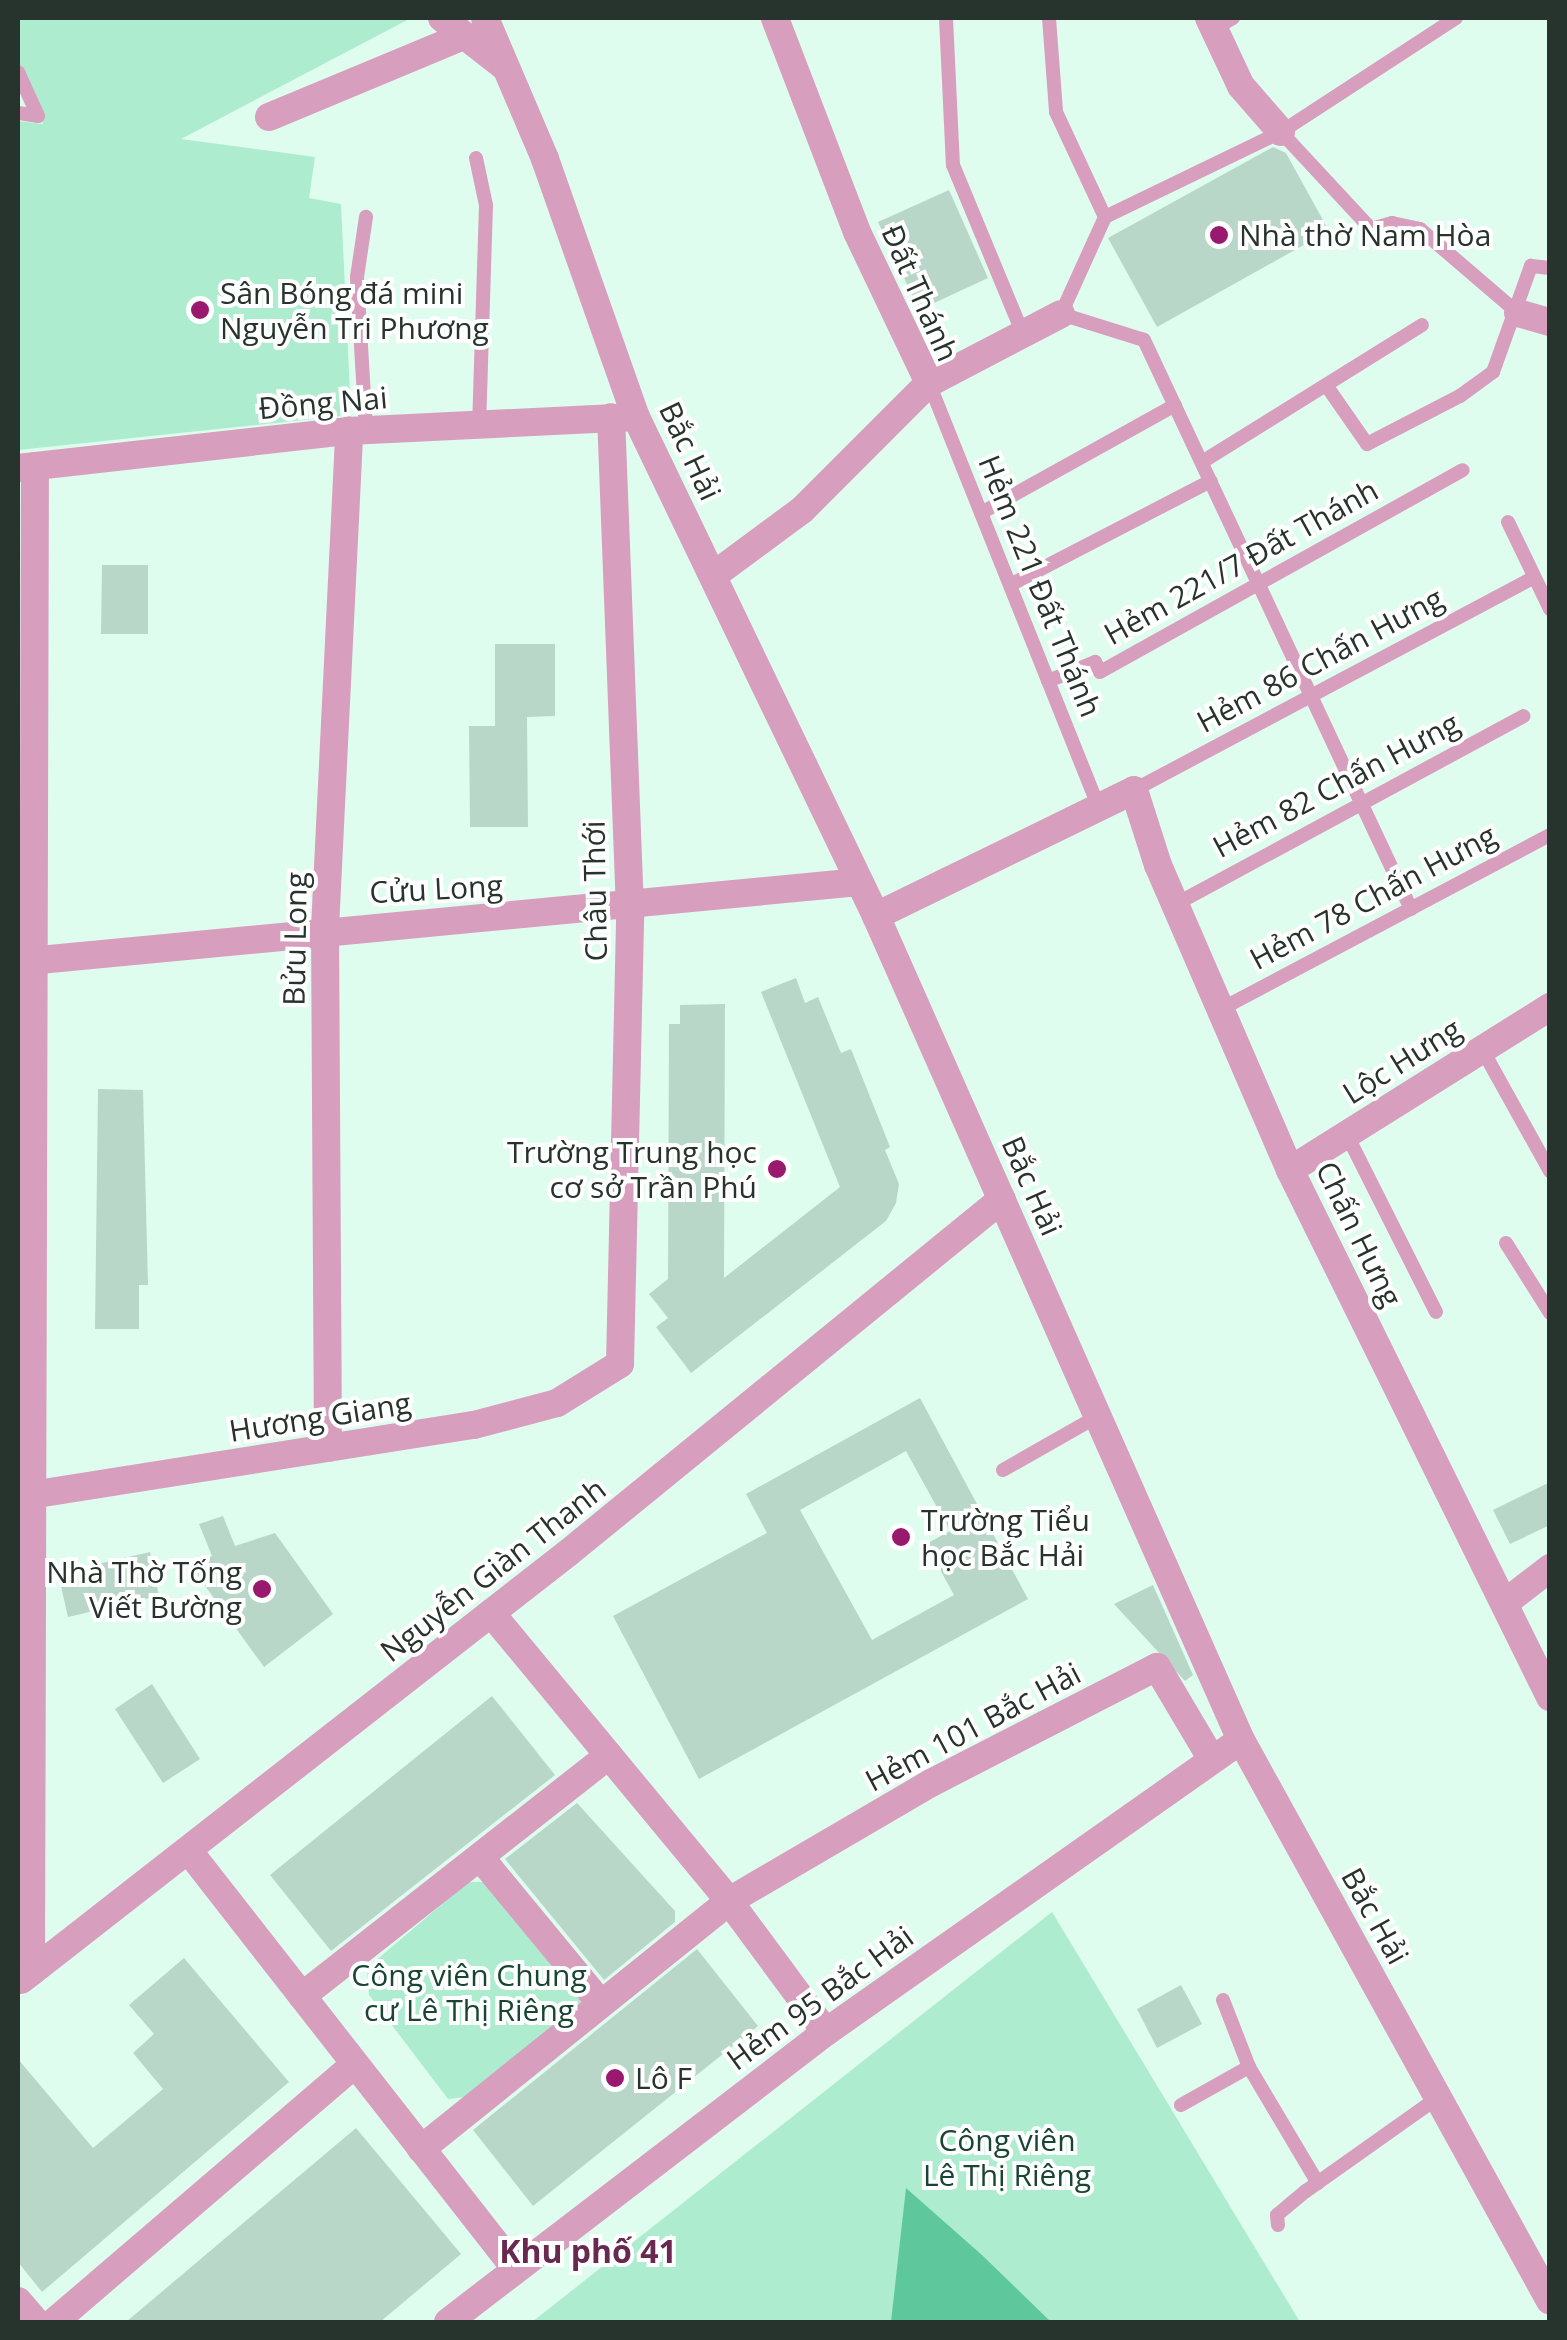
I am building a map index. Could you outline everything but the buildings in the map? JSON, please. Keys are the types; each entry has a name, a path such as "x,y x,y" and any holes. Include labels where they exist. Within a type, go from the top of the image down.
{"street":[{"name":"Bắc Hải","path":"442,18 475,27 510,71 623,417 714,575 876,916 1241,1740 1550,2301"},
{"name":"Đất Thánh","path":"714,575 802,510 929,382 857,232 776,18"},
{"path":"1218,22 1241,86 1281,132"},
{"path":"269,117 475,27"},
{"path":"929,382 1061,314"},
{"path":"1518,314 1550,322"},
{"name":"Đồng Nai","path":"26,467 358,431 623,417"},
{"name":"Châu Thới","path":"620,1364 630,910 623,417"},
{"name":"Bửu Long","path":"328,1448 325,928 358,431"},
{"path":"24,1977 26,467"},
{"path":"876,916 1134,790"},
{"name":"Chấn Hưng","path":"1134,790 1176,904 1290,1170 1550,1697"},
{"name":"Cửu Long","path":"24,962 325,928 630,910 859,882"},
{"name":"Lộc Hưng","path":"1290,1170 1550,1007"},
{"name":"Nguyễn Giàn Thanh","path":"24,1977 491,1613 1002,1199"},
{"name":"Hương Giang","path":"24,1496 328,1448 556,1403 620,1364"},
{"path":"1506,1602 1550,1568"},
{"path":"491,1613 729,1900 826,2032"},
{"name":"Hẻm 101 Bắc Hải","path":"729,1900 931,1783 1157,1667 1211,1758"},
{"name":"Hẻm 95 Bắc Hải","path":"448,2322 514,2267 826,2032 1241,1740"},
{"path":"302,1996 609,1756"},
{"path":"188,1850 514,2267"},
{"path":"480,1856 601,2004"},
{"path":"421,2149 729,1900"},
{"path":"54,2322 355,2064"},
{"path":"18,2301 36,2322"}],"lane":[{"path":"946,18 953,165 1023,334"},
{"path":"1049,18 1056,112 1105,217"},
{"path":"1411,908 1144,340 1061,314 1105,217 1281,132 1456,18"},
{"path":"18,72 38,116 18,113"},
{"path":"1281,132 1371,229 1392,223 1420,230 1518,314"},
{"path":"476,158 486,205 479,424"},
{"path":"358,431 357,277 366,217"},
{"path":"1326,385 1367,444 1493,372 1518,314 1531,266 1550,268"},
{"path":"1202,462 1422,325"},
{"name":"Hẻm 221 Đất Thánh","path":"929,382 1099,809"},
{"path":"981,513 1176,405"},
{"name":"Hẻm 221/7 Đất Thánh","path":"1048,681 1095,662 1100,672 1463,470"},
{"path":"1010,585 1212,481"},
{"path":"1508,522 1531,579 1550,609"},
{"name":"Hẻm 86 Chấn Hưng","path":"1134,790 1531,579"},
{"name":"Hẻm 82 Chấn Hưng","path":"1176,904 1523,716"},
{"name":"Hẻm 78 Chấn Hưng","path":"1223,1008 1550,836"},
{"path":"1482,1049 1550,1171"},
{"path":"1347,1134 1436,1312"},
{"path":"1506,1243 1550,1313"},
{"path":"1003,1470 1098,1416"},
{"path":"1223,2000 1249,2067 1318,2183"},
{"path":"1181,2105 1249,2067"},
{"path":"1278,2225 1277,2215 1438,2096"}],"green space":[{"name":"Sân Bóng đá mini Nguyễn Tri Phương","path":"18,18 411,18 181,139 315,157 309,198 341,204 351,415 18,450 18,121 43,124 18,64"},
{"name":"Công viên Chung cư Lê Thị Riêng","path":"468,1882 484,1882 582,2003 473,2096 448,2099 369,1995 367,1968"},
{"name":"Công viên Lê Thị Riêng","path":"1052,1912 1300,2322 532,2322"}],"shaded area":[{"path":"906,2188 983,2256 1051,2322 891,2322"}],"place":[{"name":"Nhà thờ Nam Hòa","path":"1219,235"},
{"name":"Sân Bóng đá mini Nguyễn Tri Phương","path":"200,310"},
{"name":"Trường Trung học cơ sở Trần Phú","path":"777,1169"},
{"name":"Trường Tiểu học Bắc Hải","path":"901,1537"},
{"name":"Nhà Thờ Tống Viết Bường","path":"262,1589"},
{"name":"Lô F","path":"615,2078"}],"district":[{"name":"Khu phố 41","path":"588,2251"}]}
